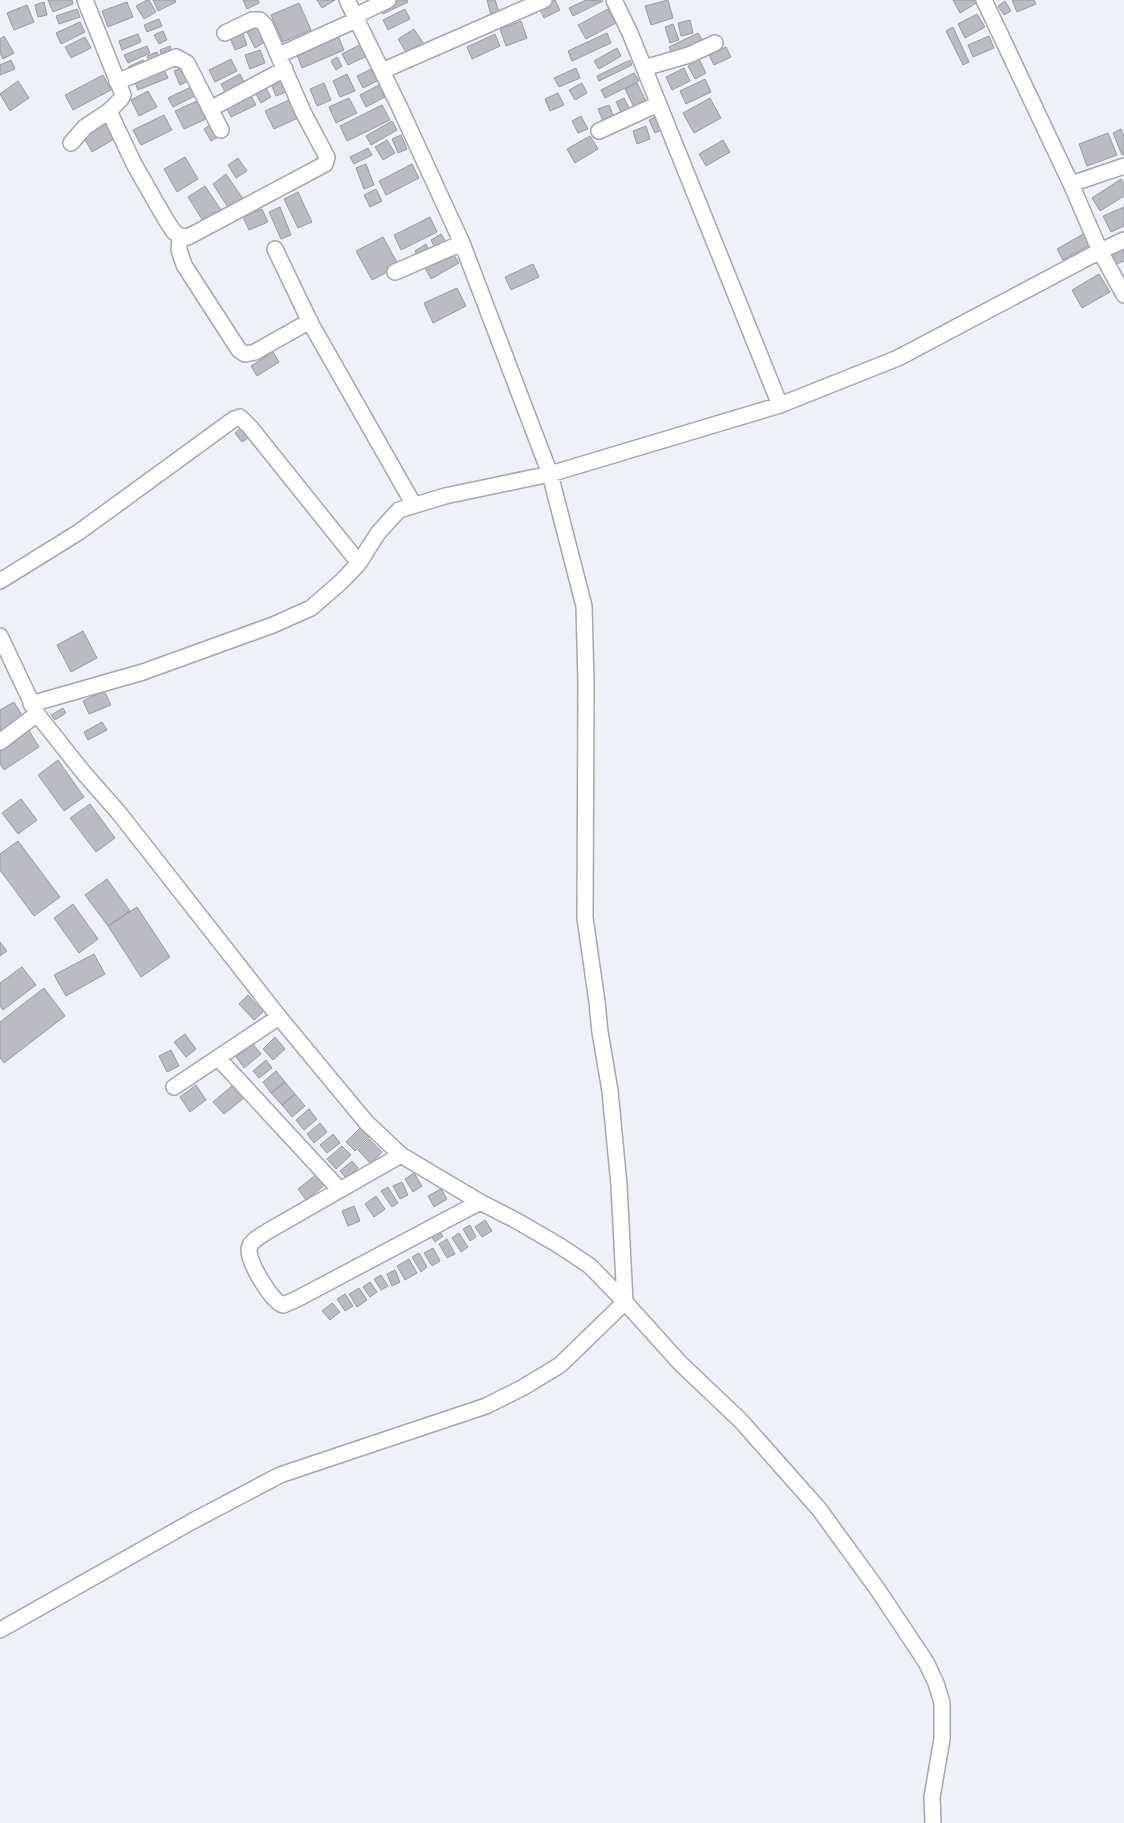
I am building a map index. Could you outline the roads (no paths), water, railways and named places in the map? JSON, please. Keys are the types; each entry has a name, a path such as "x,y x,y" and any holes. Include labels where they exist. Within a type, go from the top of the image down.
{"street":[{"path":"71,143 85,127 122,100 123,95 85,0"},
{"path":"0,1630 191,1522 280,1475 486,1406 522,1388 560,1365 626,1302 619,1185 610,1091 585,918 586,683 584,606 550,474 462,243 347,0"},
{"path":"210,109 282,62 388,0"},
{"path":"382,71 544,0"},
{"path":"614,0 630,33 780,405"},
{"path":"987,1 1100,251 1124,295"},
{"path":"109,111 143,180 166,220 174,232 180,236 188,236 325,164 327,161 265,25 260,20 252,20 224,33"},
{"path":"644,68 689,55 715,43"},
{"path":"117,82 176,57 186,63 222,130"},
{"path":"599,131 658,104"},
{"path":"1071,184 1124,166"},
{"path":"180,236 179,250 184,265 238,350 245,354 255,352 310,321"},
{"path":"0,742 34,709 273,625 311,608 342,581 358,563 378,533 399,510 445,496 550,474 780,405 898,358 1124,240"},
{"path":"395,272 462,243"},
{"path":"275,249 310,321 414,505"},
{"path":"0,581 78,532 234,419 240,418 250,427 358,563"},
{"path":"0,636 34,709 83,772 119,813 279,1017 366,1122 401,1155 480,1202 560,1246 590,1266 626,1302 680,1363 741,1421 819,1509 878,1590 926,1662 936,1683 942,1703 942,1739 932,1797 934,1823"},
{"path":"174,1087 279,1017"},
{"path":"218,1058 340,1190"},
{"path":"401,1155 252,1242 249,1249 251,1260 266,1290 278,1303 283,1305 296,1300 480,1202"}]}
